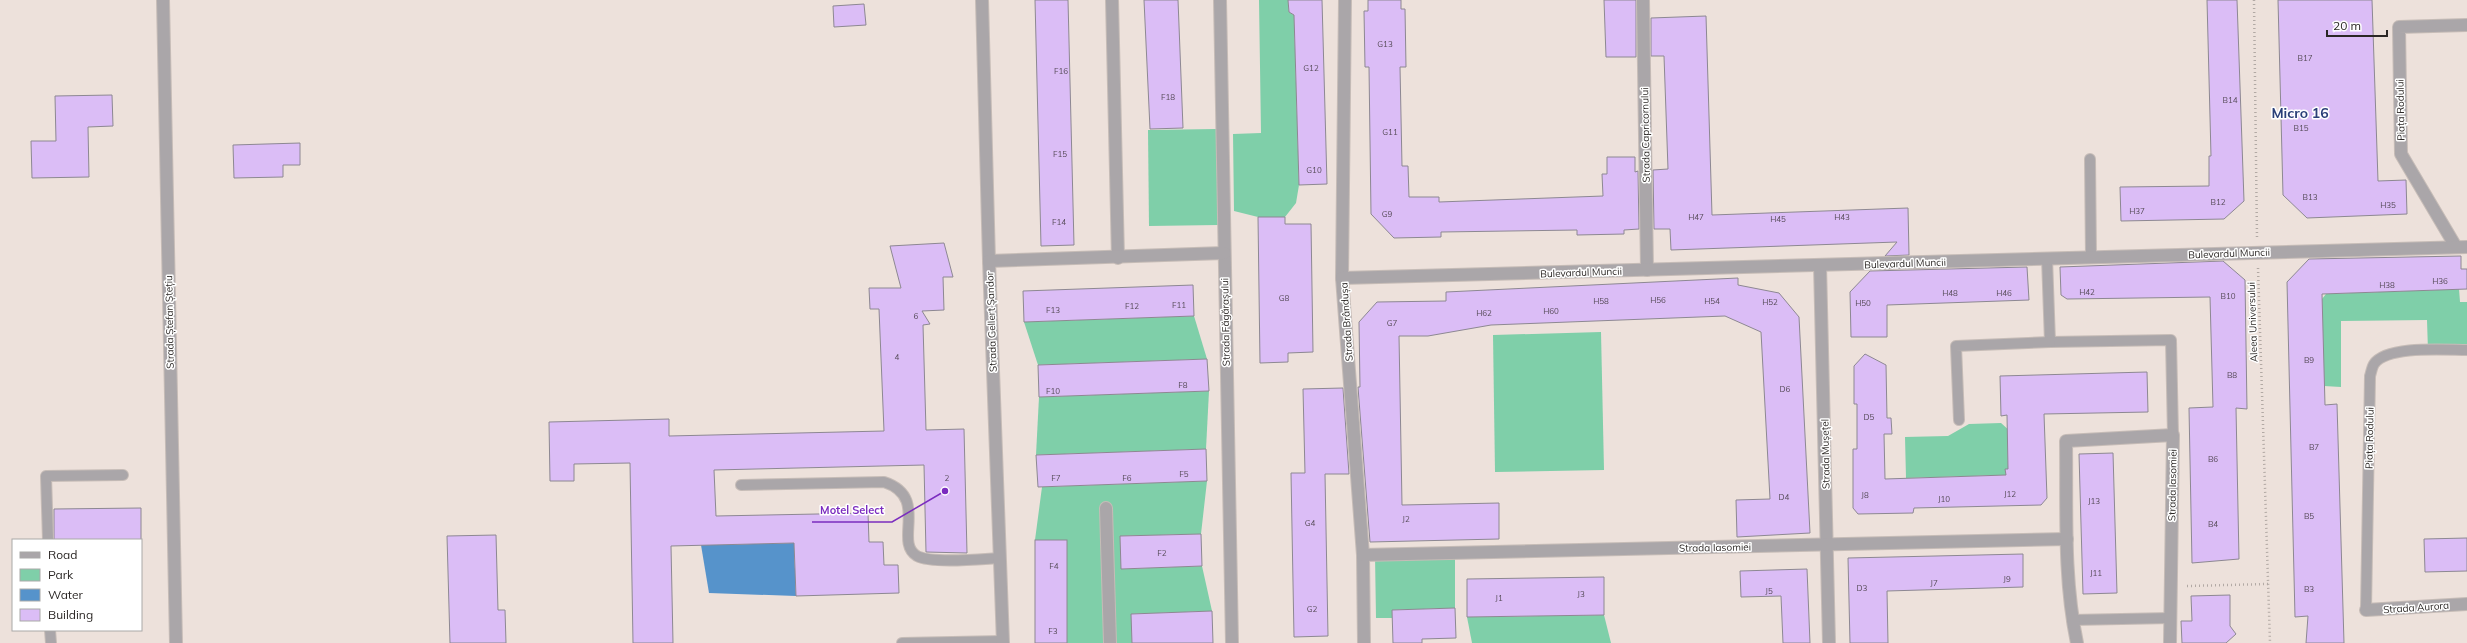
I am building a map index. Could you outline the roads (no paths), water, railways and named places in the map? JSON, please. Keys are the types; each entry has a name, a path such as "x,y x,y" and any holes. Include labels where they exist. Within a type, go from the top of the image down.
{"street":[{"name":"Strada Ștefan Ștețiu","path":"163,0 176,643"},
{"name":"Strada Gellert Șandor","path":"982,0 989,261 1003,642"},
{"path":"1112,0 1118,258"},
{"name":"Strada Făgărașului","path":"1220,0 1232,643"},
{"name":"Strada Brândușa","path":"1345,0 1342,278 1363,555 1364,643"},
{"name":"Strada Capricornului","path":"1643,0 1647,270"},
{"name":"Piața Rodului","path":"2461,247 2401,154 2399,27 2467,25"},
{"name":"Bulevardul Muncii","path":"1342,278 2461,247"},
{"path":"989,261 1118,258 1224,253"},
{"name":"Strada Mușețel","path":"1820,265 1829,643"},
{"name":"Strada Iasomiei","path":"2077,643 2072,620 2067,539 2066,441 2173,435 2170,643"},
{"path":"1106,508 1110,643"},
{"name":"Strada Iasomiei","path":"1363,555 2067,539"},
{"name":"Strada Aurora","path":"2366,610 2467,604"}],"lane":[{"path":"2090,159 2091,257"},
{"path":"2047,258 2050,342"},
{"path":"1959,420 1956,346 2050,342 2172,340 2173,435"},
{"name":"Piața Rodului","path":"2366,610 2370,376 2374,364 2388,354 2403,352 2467,350"},
{"path":"48,539 46,476 124,475"},
{"path":"741,485 884,482 897,486 905,494 908,503 909,544 916,555 927,559 1000,558"},
{"path":"2072,620 2171,618"},
{"path":"50,631 51,643"},
{"path":"902,643 1003,642"}],"water":[{"path":"794,543 796,596 709,593 701,545"}],"place":[{"name":"Motel Select","path":"945,491"}],"district":[{"name":"Micro 16","path":"2300,113"}]}
